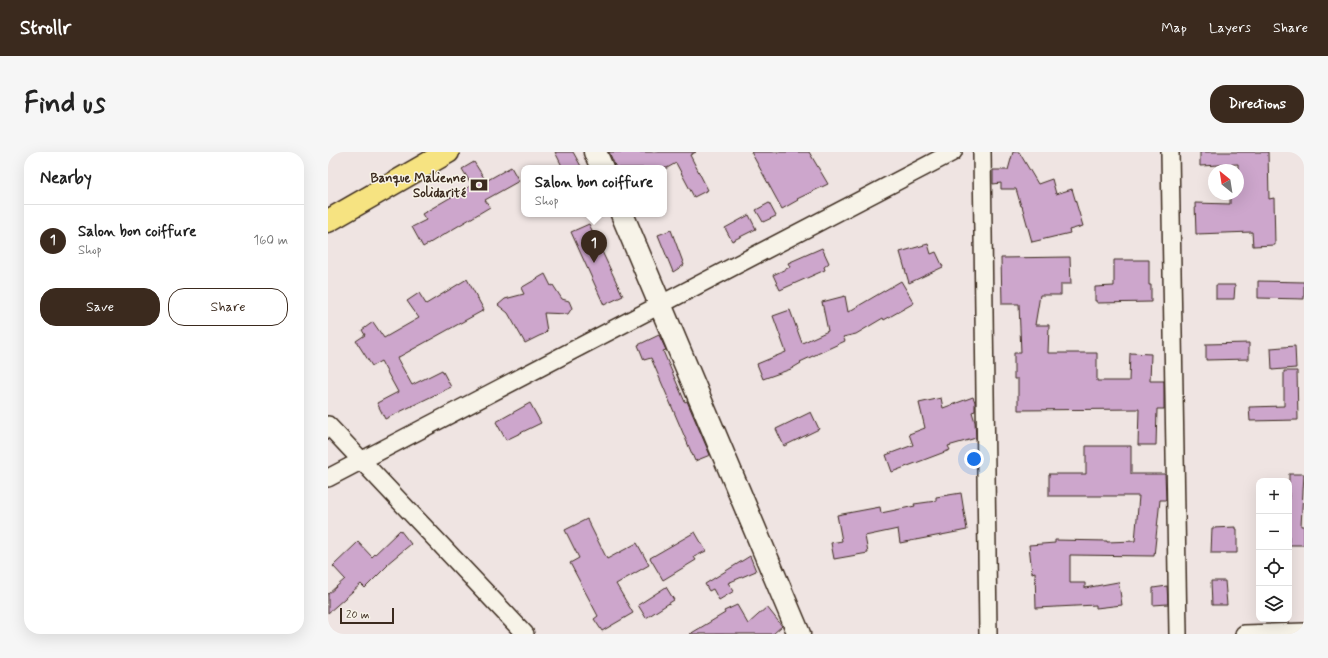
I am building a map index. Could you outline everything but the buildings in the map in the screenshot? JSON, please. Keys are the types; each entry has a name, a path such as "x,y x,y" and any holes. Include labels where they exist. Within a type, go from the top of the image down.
{"main road":[{"path":"328,221 448,152"},
{"path":"595,152 601,165"},
{"path":"623,217 799,634"}],"street":[{"path":"328,478 953,152"},
{"path":"982,152 988,634"},
{"path":"1170,152 1178,634"},
{"path":"328,425 525,634"},
{"path":"1244,634 1304,632"}],"place":[{"name":"Banque Malienne Solidarité","path":"479,185"},
{"name":"Salon bon coiffure","path":"594,263"}]}
